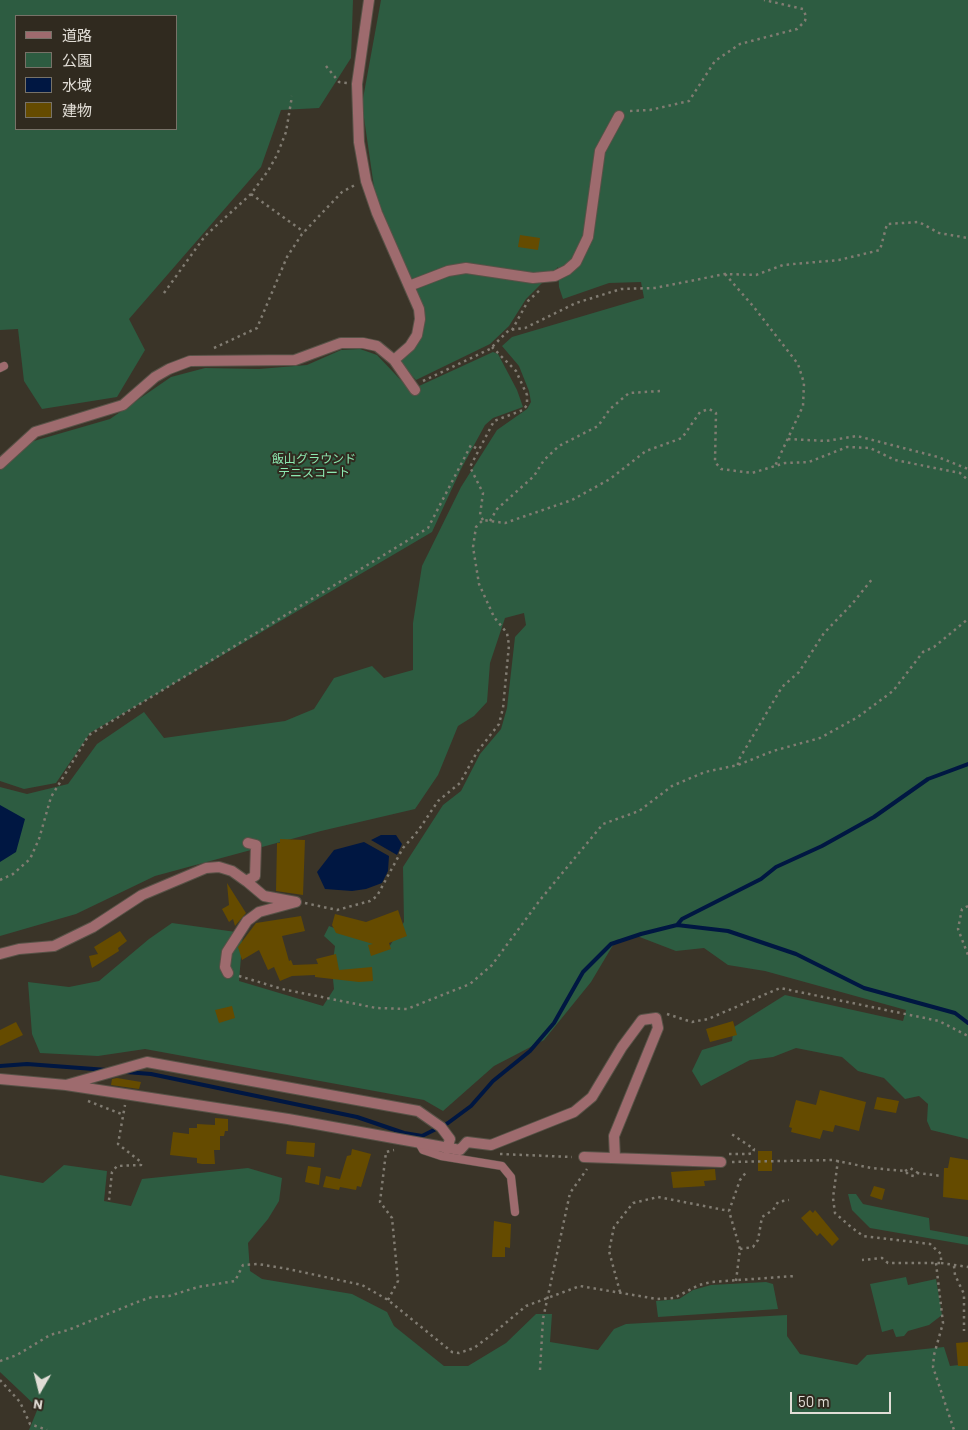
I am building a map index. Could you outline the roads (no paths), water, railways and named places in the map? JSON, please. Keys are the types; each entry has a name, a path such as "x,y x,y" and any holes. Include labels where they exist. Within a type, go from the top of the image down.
{"street":[{"path":"369,0 357,84 359,142 366,181 377,213 419,309 420,328 410,346 394,360"},
{"path":"409,286 448,271 466,268 533,278 551,277 567,270 576,262 588,236 601,177 600,151 619,116"},
{"path":"0,464 35,432 123,405 155,377 186,362 295,360 341,343 371,344 394,360 413,388"},
{"path":"245,880 255,876 256,845 248,843"},
{"path":"0,954 19,949 54,946 93,927 142,895 206,868 219,867 232,871 264,896 296,902 259,912 247,921 227,952 225,967 228,973"},
{"path":"0,1079 124,1094 460,1150 467,1142 491,1145 574,1112 592,1098 622,1047 642,1020 656,1018 658,1028 614,1136 615,1158"},
{"path":"69,1086 147,1062 418,1111 441,1127 450,1139 447,1149"},
{"path":"584,1158 722,1158"}],"lane":[{"path":"419,1143 423,1150 441,1156 502,1166 511,1177 515,1212"}],"water":[{"path":"0,805 25,819 16,852 0,862"},
{"path":"381,835 396,835 402,844 397,855 371,840"},
{"path":"364,842 389,856 388,871 382,883 366,889 352,891 325,889 317,872 334,850"}],"waterway":[{"path":"677,925 682,919 761,879 776,867 822,846 874,817 928,779 968,764"},
{"path":"126,1072 151,1074 357,1117 404,1133 422,1136 448,1123 471,1106 493,1081 530,1051 554,1023 583,972 611,944 677,925 728,931 796,954 864,988 955,1013 968,1023"},
{"path":"0,1066 27,1064 107,1070"}],"park label":[{"name":"飯山グラウンド テニスコート","path":"314,466"}]}
